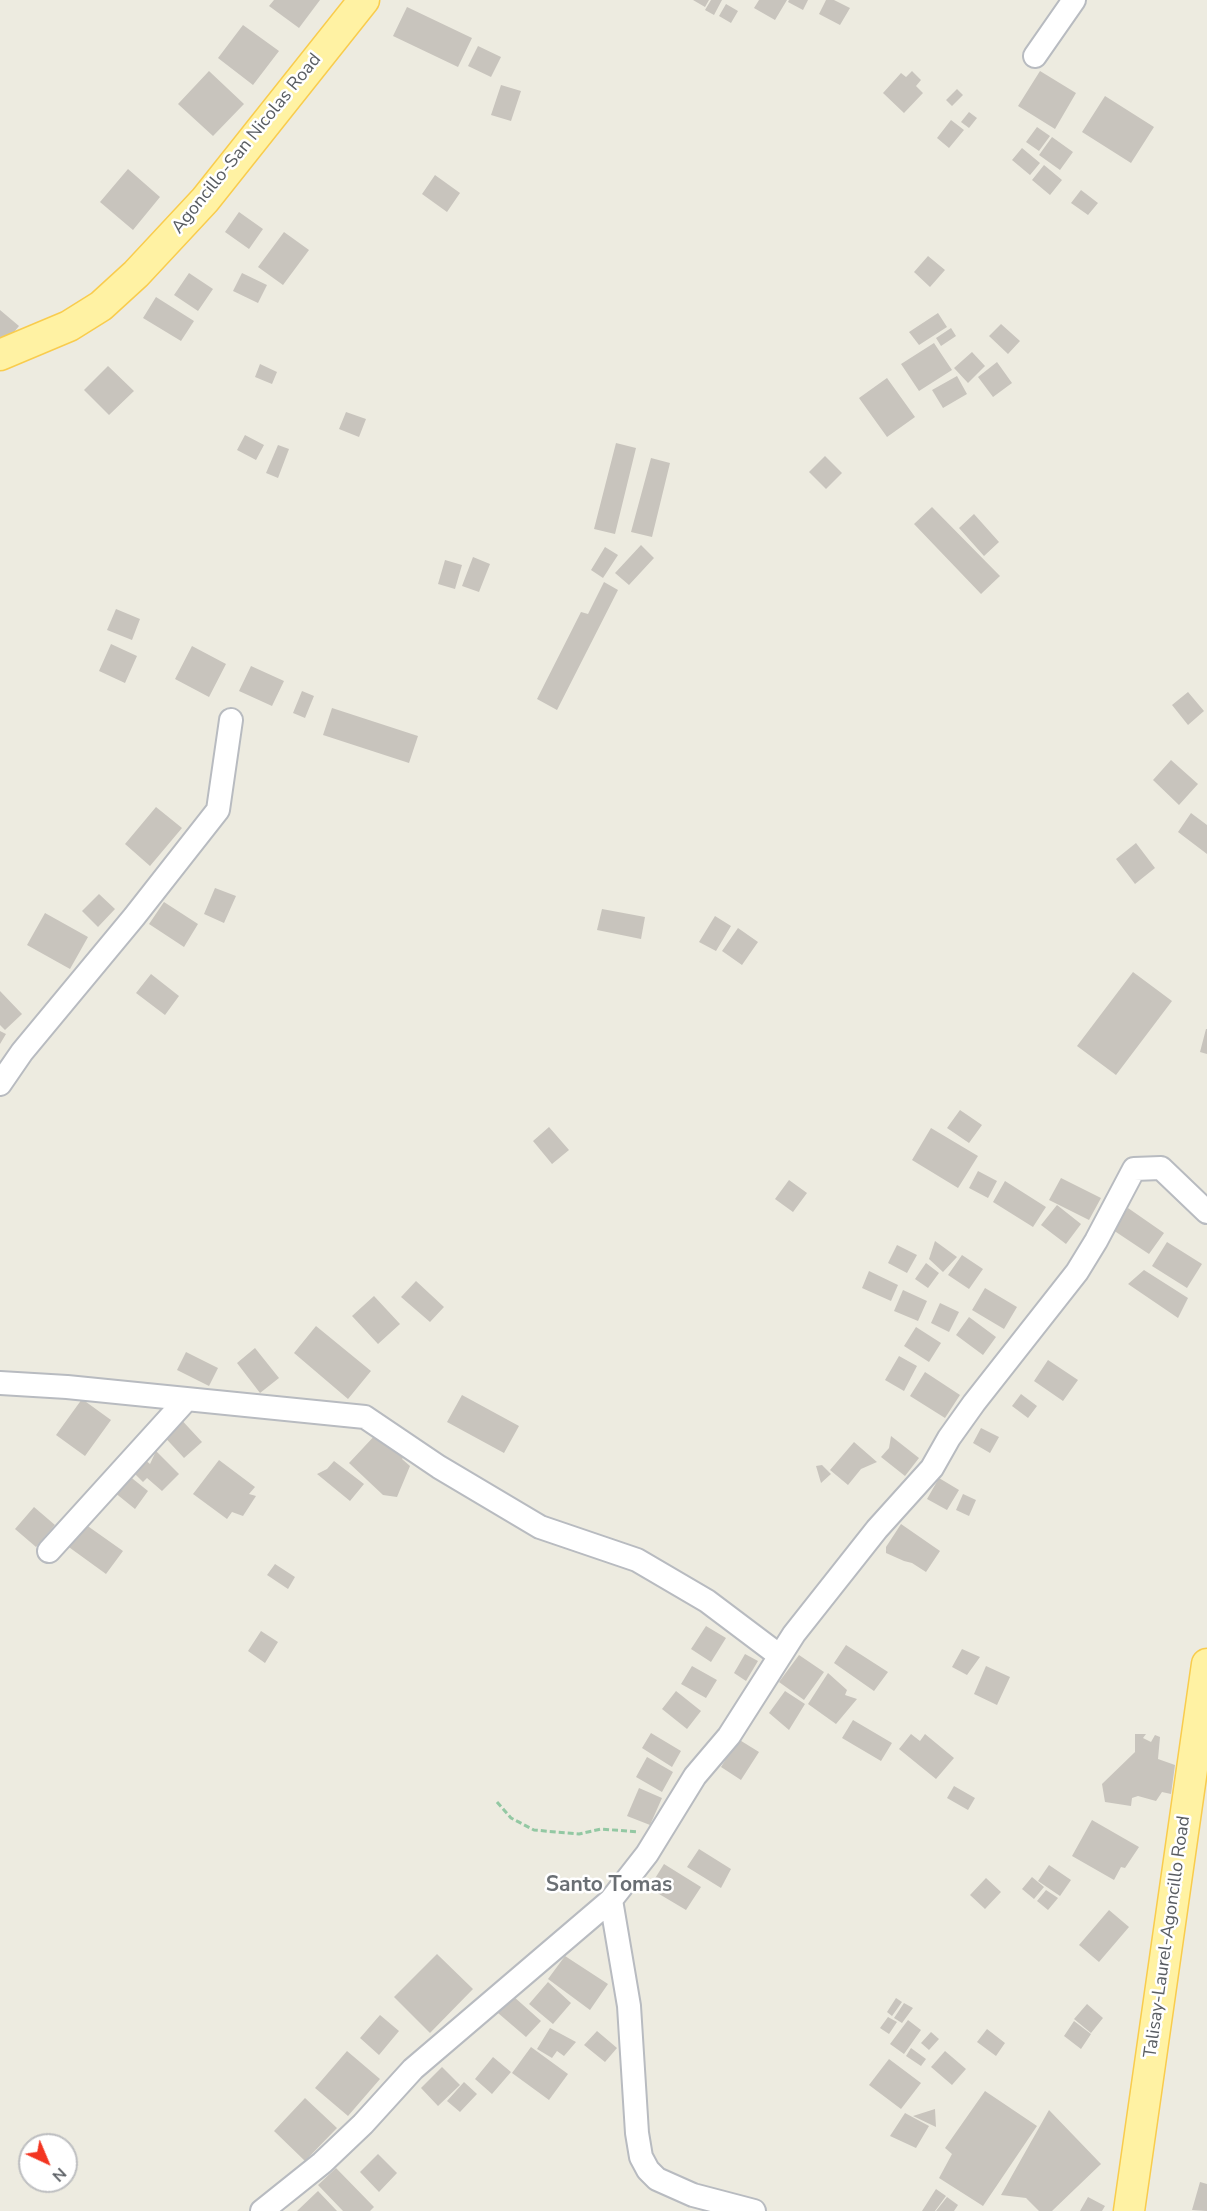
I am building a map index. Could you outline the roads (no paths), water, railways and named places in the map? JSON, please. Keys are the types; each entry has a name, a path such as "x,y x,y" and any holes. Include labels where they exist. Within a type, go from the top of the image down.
{"main road":[{"name":"Agoncillo-San Nicolas Road","path":"0,355 69,326 101,306 136,274 205,200 364,0"},
{"name":"Talisay-Laurel-Agoncillo Road","path":"1130,2211 1207,1664"}],"street":[{"path":"1035,56 1074,0"},
{"path":"0,1084 22,1052 218,810 231,720"},
{"path":"262,2211 322,2163 363,2124 413,2069 611,1900 629,1879 695,1776 729,1736 794,1634 877,1529 932,1468 949,1438 974,1403 1077,1272 1134,1169 1161,1168 1207,1212"},
{"path":"0,1383 67,1387 365,1417 439,1467 540,1527 637,1560 707,1601 780,1656"},
{"path":"49,1551 186,1400"},
{"path":"611,1900 628,2006 637,2133 641,2157 648,2170 657,2179 693,2195 754,2211"}],"district":[{"name":"Santo Tomas","path":"609,1886"}]}
